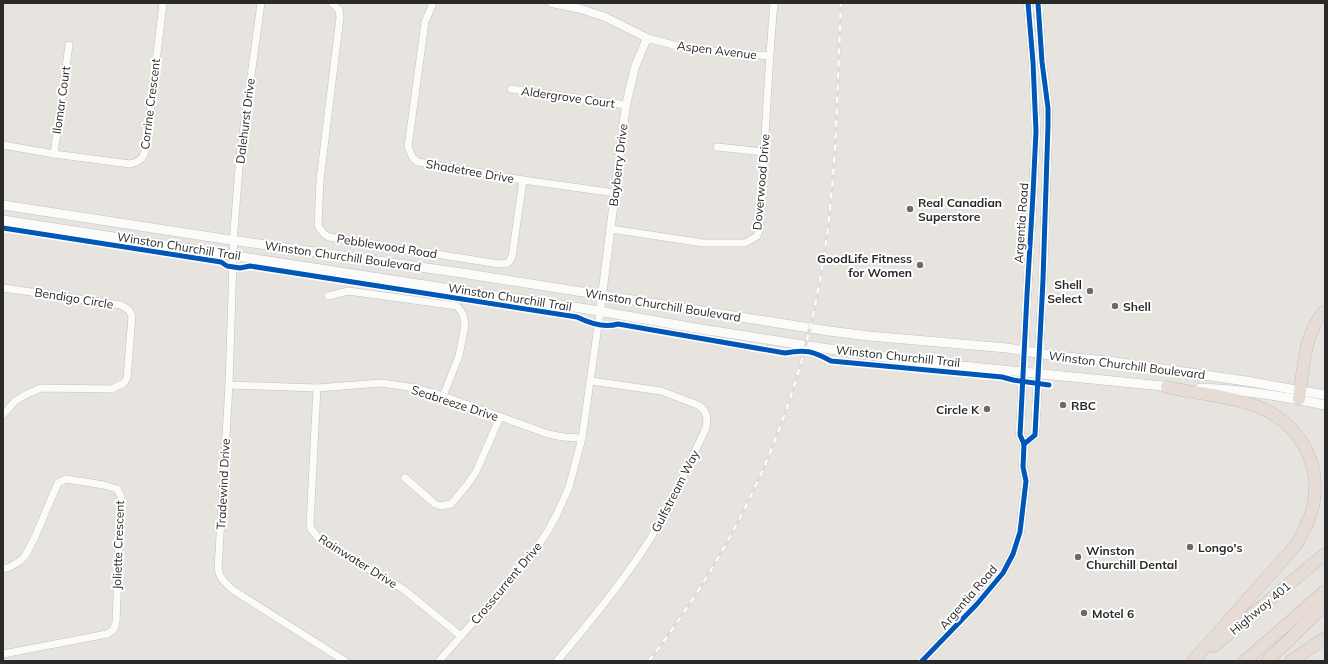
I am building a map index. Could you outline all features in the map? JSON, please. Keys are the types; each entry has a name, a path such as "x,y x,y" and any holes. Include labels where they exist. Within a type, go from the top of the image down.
{"highway":[{"path":"1300,394 1309,339 1314,326 1325,311"},
{"path":"1167,387 1243,401 1263,408 1275,415 1292,428 1301,440 1311,461 1315,476 1316,492 1313,508 1296,545 1194,661"},
{"name":"Highway 401","path":"1194,661 1325,554"},
{"path":"1245,661 1325,591"},
{"path":"1267,661 1325,605"},
{"path":"1291,661 1325,638"}],"main road":[{"name":"Winston Churchill Boulevard","path":"3,205 602,295 829,331 869,336 979,345 1160,368 1300,394 1325,405"},
{"name":"Winston Churchill Boulevard","path":"3,220 868,355 1167,387 1325,395"}],"street":[{"name":"Corrine Crescent","path":"3,145 54,154 130,164 138,162 144,156 163,3"},
{"name":"Dalehurst Drive","path":"233,240 240,156 261,3"},
{"name":"Pebblewood Road","path":"332,3 339,10 340,17 320,180 318,226 324,234 329,237 491,263 508,263 512,257 523,180"},
{"name":"Shadetree Drive","path":"433,3 425,22 408,147 413,158 418,162 523,180 615,193"},
{"name":"Aspen Avenue","path":"552,3 581,9 605,17 647,38 690,50 769,56"},
{"name":"Doverwood Drive","path":"610,229 703,243 745,244 757,236 759,231 765,152 769,56 774,3"},
{"name":"Argentia Road","path":"922,661 977,604 1003,573 1008,566 1020,532 1026,481 1023,467 1024,444 1020,435 1036,122 1028,3"},
{"name":"Argentia Road","path":"1024,444 1035,435 1048,125 1048,108 1042,62 1038,3"},
{"name":"Bayberry Drive","path":"600,312 626,105 635,67 647,38"},
{"name":"Ilomar Court","path":"54,154 69,45"},
{"name":"Aldergrove Court","path":"511,89 626,105"},
{"path":"717,147 765,152"},
{"name":"Tradewind Drive","path":"233,240 229,385 218,569 220,577 232,590 345,661"},
{"name":"Bendigo Circle","path":"3,288 121,306 129,310 132,316 127,378 124,384 112,389 41,388 15,401 3,415"},
{"path":"328,296 348,291 457,306 462,314 465,325 459,356 444,396"},
{"name":"Crosscurrent Drive","path":"439,661 528,560 548,531 569,487 582,438 600,312"},
{"name":"Gulfstream Way","path":"558,661 610,597 645,547 674,496 706,428 708,420 703,409 698,405 661,391 591,381"},
{"name":"Seabreeze Drive","path":"229,385 317,388 381,383 416,388 444,396 548,434 563,437 582,438"},
{"name":"Rainwater Drive","path":"317,388 310,524 311,529 321,541 403,589 461,636"},
{"path":"405,478 435,504 441,506 451,504 476,472 500,417"},
{"name":"Joliette Crescent","path":"3,569 10,567 25,556 58,483 66,479 104,485 117,489 121,496 116,624 113,630 107,634 3,654"}],"railway":[{"path":"649,661 682,615 712,569 738,521 762,473 782,423 799,371 812,318 828,230 836,133 841,3"}],"cycle path":[{"path":"922,661 977,604 1003,573 1013,554 1020,532 1026,481 1023,467 1024,444 1020,435 1036,131 1033,62 1028,3"},
{"path":"1024,444 1035,435 1043,280 1048,125 1048,108 1042,62 1038,3"},
{"name":"Winston Churchill Trail","path":"3,228 221,262 227,266 240,268 250,266 577,317 602,325 618,324 785,353 804,351 819,355 831,361 1002,377 1049,385"}],"place":[{"name":"Real Canadian Superstore","path":"910,209"},
{"name":"GoodLife Fitness for Women","path":"920,265"},
{"name":"Shell Select","path":"1090,291"},
{"name":"Shell","path":"1115,306"},
{"name":"RBC","path":"1063,405"},
{"name":"Circle K","path":"987,409"},
{"name":"Longo's","path":"1190,547"},
{"name":"Winston Churchill Dental","path":"1078,557"},
{"name":"Motel 6","path":"1084,613"}]}
